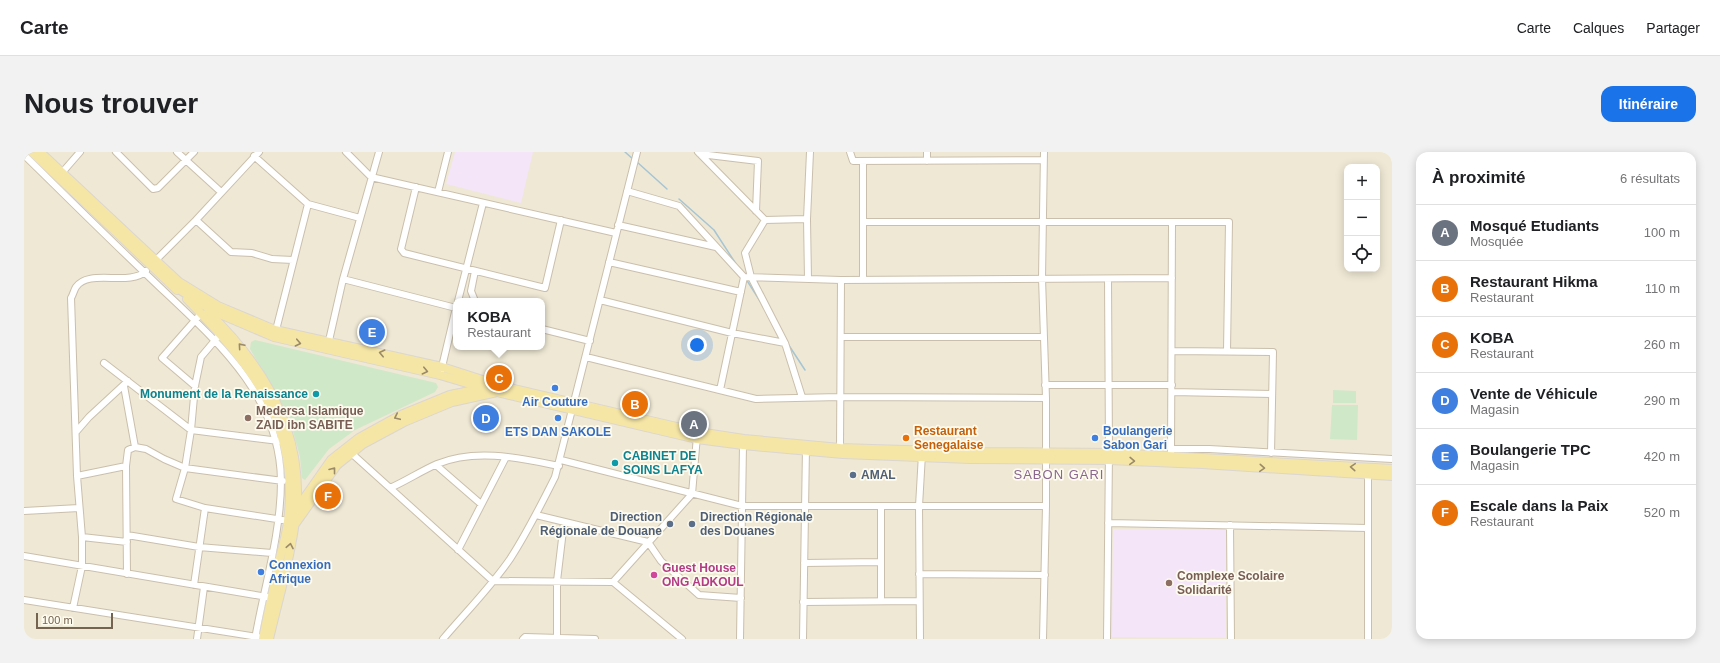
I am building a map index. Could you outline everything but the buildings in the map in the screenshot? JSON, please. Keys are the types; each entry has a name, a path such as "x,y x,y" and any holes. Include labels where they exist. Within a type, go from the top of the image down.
{"main road":[{"path":"32,152 154,262 176,284 200,303 213,311 257,331 328,345 441,371 499,389 574,407 743,445 970,456 1109,456 1202,460 1368,471 1392,476"},
{"path":"40,152 59,175"},
{"path":"176,284 275,334"},
{"path":"176,284 198,316 240,357 256,379 269,402 283,441 293,482 296,509"},
{"path":"200,303 245,352 258,370 275,399 286,427 283,441"},
{"path":"441,371 450,377 485,389"},
{"path":"450,377 456,397"},
{"path":"262,639 271,597 296,509 331,460 348,450 377,427 401,415 485,389 512,388 574,407"},
{"path":"456,397 499,389"},
{"path":"697,435 806,448 840,448 860,451"},
{"path":"292,522 348,450"},
{"path":"1109,456 1171,452 1202,460"},
{"path":"1368,471 1392,469"},
{"path":"292,522 293,482"}],"street":[{"path":"59,175 80,152"},
{"path":"116,152 153,189 158,188 194,152"},
{"path":"177,152 221,192"},
{"path":"346,152 371,177 616,233"},
{"path":"328,345 343,279 379,152"},
{"path":"438,192 448,152"},
{"path":"443,639 493,582 510,560 536,515 555,477 574,407 627,191 635,152"},
{"path":"808,279 807,219 810,152"},
{"path":"850,152 852,161 1043,160"},
{"path":"927,152 927,161"},
{"path":"1043,639 1046,506 1046,398 1042,278 1044,152"},
{"path":"699,153 765,220 807,219"},
{"path":"699,153 758,161 756,211"},
{"path":"73,608 82,566 82,537 77,476 71,298 76,286 87,279 132,277 144,272 196,220 257,154 308,204 360,218"},
{"path":"24,155 144,272 198,316 162,358 195,386"},
{"path":"863,161 863,279"},
{"path":"416,187 402,249 404,253 545,288 561,220"},
{"path":"627,191 679,206 717,247 748,277 785,344 802,397"},
{"path":"459,298 483,203"},
{"path":"275,334 308,204"},
{"path":"196,220 231,252 252,253 272,259 293,260"},
{"path":"720,390 741,292 748,277 746,253 765,220"},
{"path":"863,222 1229,222 1227,351"},
{"path":"1172,222 1171,452 1271,453 1392,459"},
{"path":"618,225 717,247"},
{"path":"609,262 741,292"},
{"path":"474,298 471,291 475,270"},
{"path":"748,277 841,280 1172,278"},
{"path":"1107,639 1109,456 1108,278"},
{"path":"343,279 453,307"},
{"path":"840,448 841,280"},
{"path":"461,288 471,291"},
{"path":"600,300 732,333 785,344"},
{"path":"441,371 453,321"},
{"path":"545,330 590,341"},
{"path":"218,337 201,357 195,386 186,468 176,499 205,508 292,522"},
{"path":"841,337 1044,337"},
{"path":"1172,350 1273,352 1271,453"},
{"path":"586,357 756,398 1046,398"},
{"path":"24,556 271,597 272,553 279,519 283,441 191,430 126,383 104,363"},
{"path":"76,432 89,416 126,383"},
{"path":"126,383 135,447"},
{"path":"1045,384 1108,385 1272,394"},
{"path":"613,582 692,494 697,435"},
{"path":"740,639 743,445"},
{"path":"127,574 126,466 128,450 135,447 146,449 164,459 186,468 293,482"},
{"path":"803,639 806,448"},
{"path":"348,450 493,582 613,582 682,639"},
{"path":"920,639 919,506 922,454"},
{"path":"390,488 436,465 474,455 560,463 742,506 1046,506"},
{"path":"458,550 506,457"},
{"path":"436,465 481,504"},
{"path":"77,476 126,466"},
{"path":"1368,471 1368,639"},
{"path":"881,506 881,601"},
{"path":"24,511 79,508"},
{"path":"194,585 205,508"},
{"path":"536,515 648,542 660,561 698,595 741,598"},
{"path":"557,638 557,581 564,522"},
{"path":"1108,523 1368,528"},
{"path":"1230,525 1231,639"},
{"path":"127,535 199,547 272,553"},
{"path":"82,537 127,542"},
{"path":"804,563 881,562"},
{"path":"919,574 1045,575"},
{"path":"197,639 204,587"},
{"path":"24,600 262,639"},
{"path":"804,602 919,601"},
{"path":"523,639 525,637 595,639"}],"shaded area":[{"path":"24,152 1392,152 1392,639 24,639"},
{"path":"455,152 533,152 521,203 446,184"},
{"name":"Complexe Scolaire Solidarité","path":"1113,529 1226,530 1226,638 1112,637"}],"green space":[{"path":"255,340 436,383 438,387 435,392 355,430 329,449 305,480 302,478 300,457 289,416 250,349 251,342"},
{"path":"1333,390 1356,391 1356,403 1333,403"},
{"path":"1332,405 1358,405 1357,440 1330,439"}],"waterway":[{"path":"625,152 634,160"},
{"path":"637,162 667,189"},
{"path":"679,199 714,230 736,264"},
{"path":"746,279 760,301"},
{"path":"788,344 805,370"}],"place":[{"name":"Boulangerie TPC","path":"372,332"},
{"name":"KOBA","path":"499,378"},
{"name":"Air Couture","path":"555,388"},
{"name":"Monument de la Renaissance","path":"316,394"},
{"name":"Restaurant Hikma","path":"635,404"},
{"name":"Medersa Islamique ZAID ibn SABITE","path":"248,418"},
{"name":"Vente de Véhicule","path":"486,418"},
{"name":"ETS DAN SAKOLE","path":"558,418"},
{"name":"Mosqué Etudiants","path":"694,424"},
{"name":"Restaurant Senegalaise","path":"906,438"},
{"name":"Boulangerie Sabon Gari","path":"1095,438"},
{"name":"CABINET DE SOINS LAFYA","path":"615,463"},
{"name":"AMAL","path":"853,475"},
{"name":"Escale dans la Paix","path":"328,496"},
{"name":"Direction Régionale de Douane","path":"670,524"},
{"name":"Direction Régionale des Douanes","path":"692,524"},
{"name":"Connexion Afrique","path":"261,572"},
{"name":"Guest House ONG ADKOUL","path":"654,575"},
{"name":"Complexe Scolaire Solidarité","path":"1169,583"}],"district":[{"name":"SABON GARI","path":"1059,474"}]}
